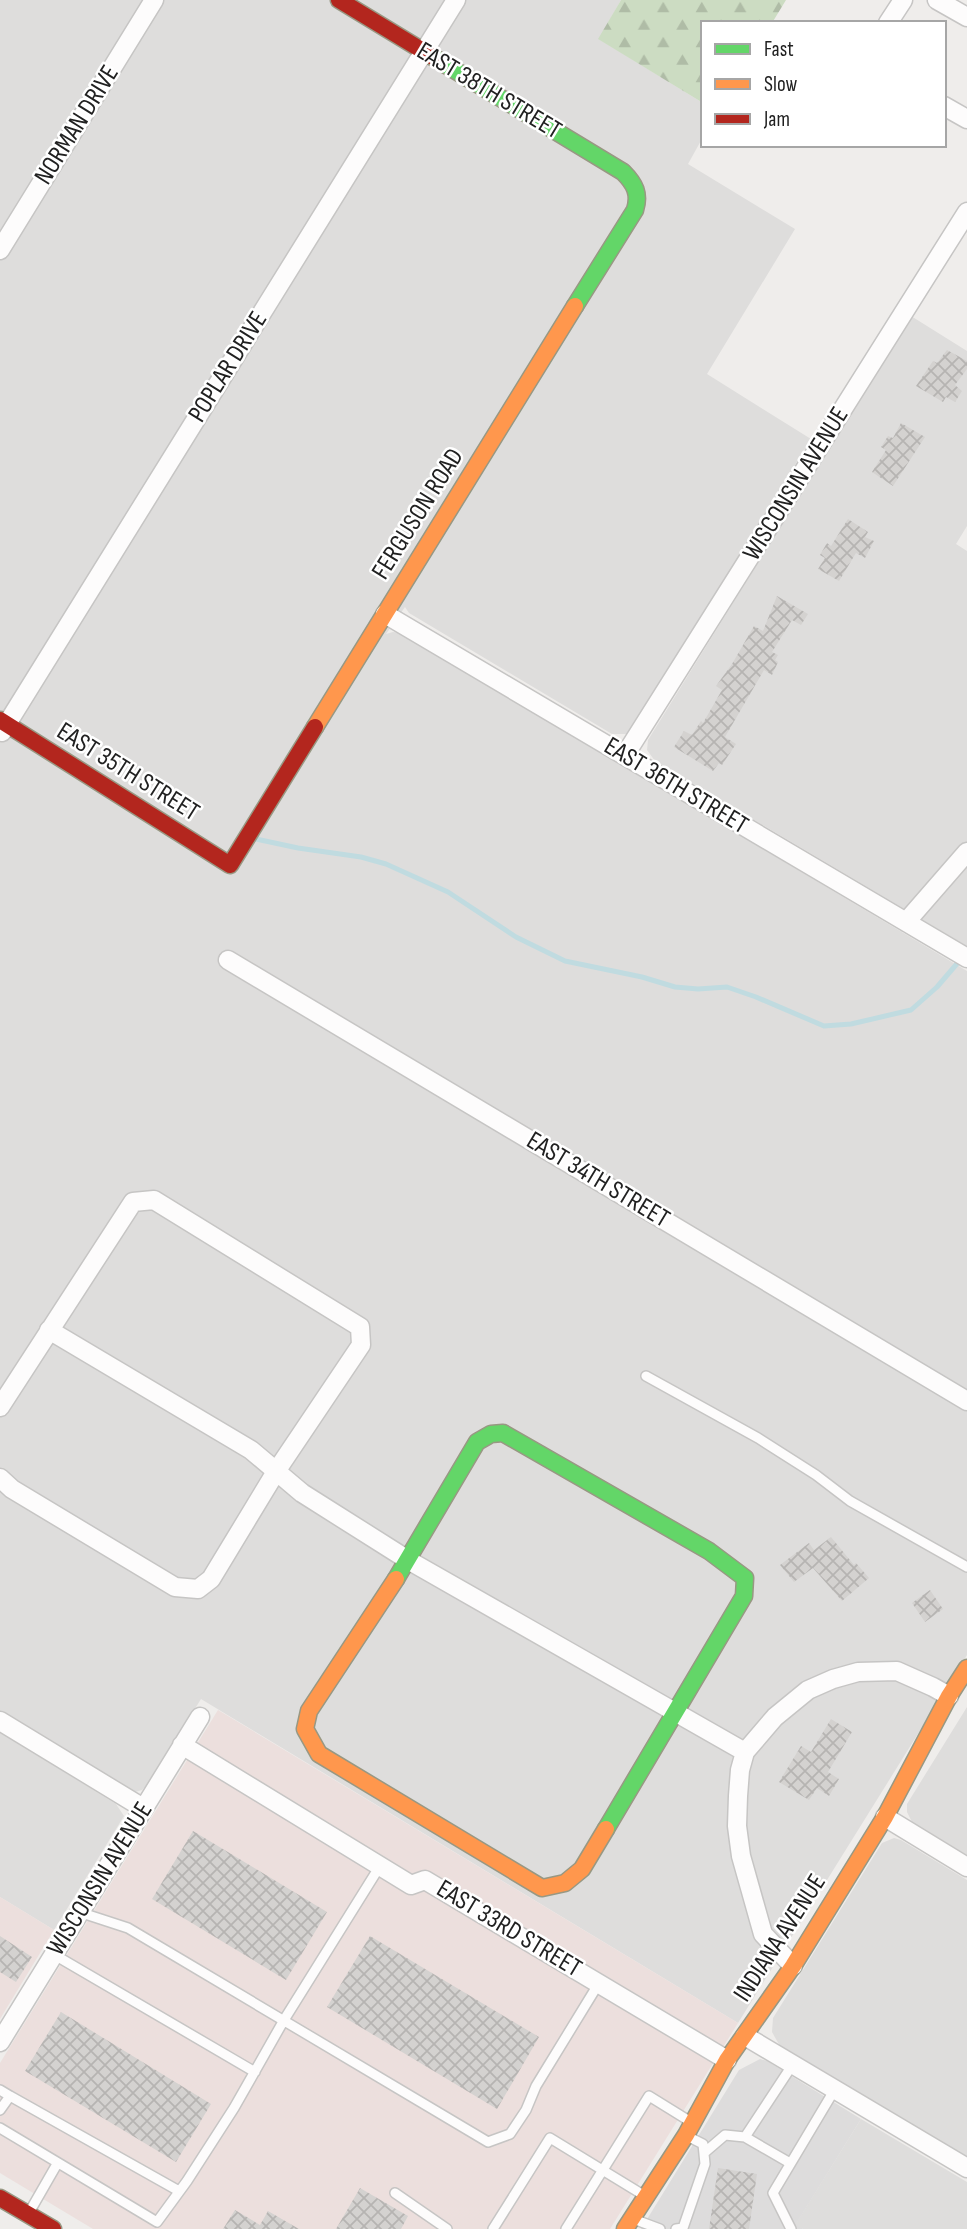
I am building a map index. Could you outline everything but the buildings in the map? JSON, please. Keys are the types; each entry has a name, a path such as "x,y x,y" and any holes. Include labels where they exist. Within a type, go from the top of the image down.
{"street":[{"name":"NORMAN DRIVE","path":"0,250 154,0"},
{"name":"EAST 38TH STREET","path":"339,0 623,172 636,187"},
{"name":"POPLAR DRIVE","path":"2,726 456,0"},
{"path":"889,21 903,0"},
{"path":"937,0 967,17"},
{"path":"946,107 967,119"},
{"name":"FERGUSON ROAD","path":"230,865 635,210 638,197 636,187"},
{"name":"WISCONSIN AVENUE","path":"625,755 964,222"},
{"name":"EAST 36TH STREET","path":"385,614 967,958"},
{"name":"EAST 35TH STREET","path":"2,726 230,865"},
{"path":"906,922 967,852"},
{"name":"EAST 34TH STREET","path":"228,960 967,1401"},
{"path":"0,1407 133,1202 154,1200 360,1327 361,1345 276,1470 211,1579 198,1589 175,1587 12,1489 0,1478"},
{"path":"49,1330 251,1450 302,1493 408,1560 745,1752"},
{"path":"503,1433 709,1551 744,1578 744,1596 582,1869 565,1883 542,1888 319,1754 305,1728 309,1711 408,1560 477,1442 491,1434 503,1433"},
{"name":"INDIANA AVENUE","path":"629,2224 689,2129 727,2060 793,1966 885,1817 957,1692 967,1668"},
{"path":"793,1966 763,1934 741,1856 737,1826 738,1796 740,1770 745,1752 775,1717 808,1690 833,1679 858,1672 897,1671 933,1687 957,1692"},
{"name":"WISCONSIN AVENUE","path":"0,2042 200,1717"},
{"path":"0,1721 143,1808"},
{"name":"EAST 33RD STREET","path":"182,1745 411,1885 425,1880 727,2060"},
{"path":"885,1817 967,1867"},
{"path":"745,2036 967,2168"},
{"path":"0,2198 52,2229"}],"lane":[{"path":"646,1376 758,1438 816,1475 850,1501 967,1567"},
{"path":"0,2128 156,2222 234,2108 284,2020 380,1866"},
{"path":"79,1912 128,1928 488,2142 509,2134 526,2110 536,2086 599,1983"},
{"path":"53,1954 255,2072"},
{"path":"745,2137 793,2064"},
{"path":"791,2229 773,2193 835,2089"},
{"path":"0,2090 179,2191"},
{"path":"0,2110 10,2096"},
{"path":"566,2229 649,2096 703,2144 705,2164 683,2228 676,2229"},
{"path":"704,2153 725,2135 745,2137 790,2163"},
{"path":"493,2229 550,2138 646,2197"},
{"path":"28,2214 57,2164"},
{"path":"395,2193 434,2225 447,2229"},
{"path":"629,2224 660,2229"}],"shaded area":[{"path":"0,0 621,0 599,39 701,102 701,141 688,164 795,229 707,374 811,439 629,734 612,734 409,613 405,607 386,634 401,633 967,971 967,1655 738,2023 201,1699 148,1784 135,1792 125,1790 0,1714"},
{"path":"911,316 967,351 967,526 956,544 967,551 967,946 655,761 647,750 648,740"},
{"path":"967,1707 967,1855 912,1822 907,1812 907,1804"},
{"path":"218,1710 738,2023 610,2229 93,2229 0,2173 0,2063"},
{"path":"0,1732 116,1804 124,1816 54,1930 0,1897"},
{"path":"894,1838 967,1880 967,2159 781,2048 772,2032 773,2018 882,1843"},
{"path":"0,1897 54,1930 0,2019"},
{"path":"760,2059 861,2119 796,2224 803,2229 641,2229 739,2070"},
{"path":"861,2119 967,2182 967,2229 803,2229 795,2225"}],"green space":[{"path":"621,0 786,0 773,21 701,21 701,102 598,39"}],"waterway":[{"path":"256,839 361,857 386,864 448,892 516,937 565,961 642,977 675,987 727,987 824,1026 851,1024 911,1010 937,987 961,959"}],"traffic: fast":[{"path":"433,57 623,172 631,181 637,194 635,210 575,306"},
{"path":"503,1433 709,1551 745,1578 744,1596 606,1829"},
{"path":"396,1579 477,1442 491,1434 503,1433"}],"traffic: slow":[{"path":"315,727 575,306"},
{"path":"396,1579 309,1711 305,1729 319,1754 542,1888 565,1883 582,1869 606,1829"},
{"path":"625,2229 686,2135 727,2060 793,1966 885,1817 949,1696 967,1668"}],"traffic: jam":[{"path":"339,0 433,57"},
{"path":"0,720 230,865 315,727"},
{"path":"0,2198 53,2229"}]}
